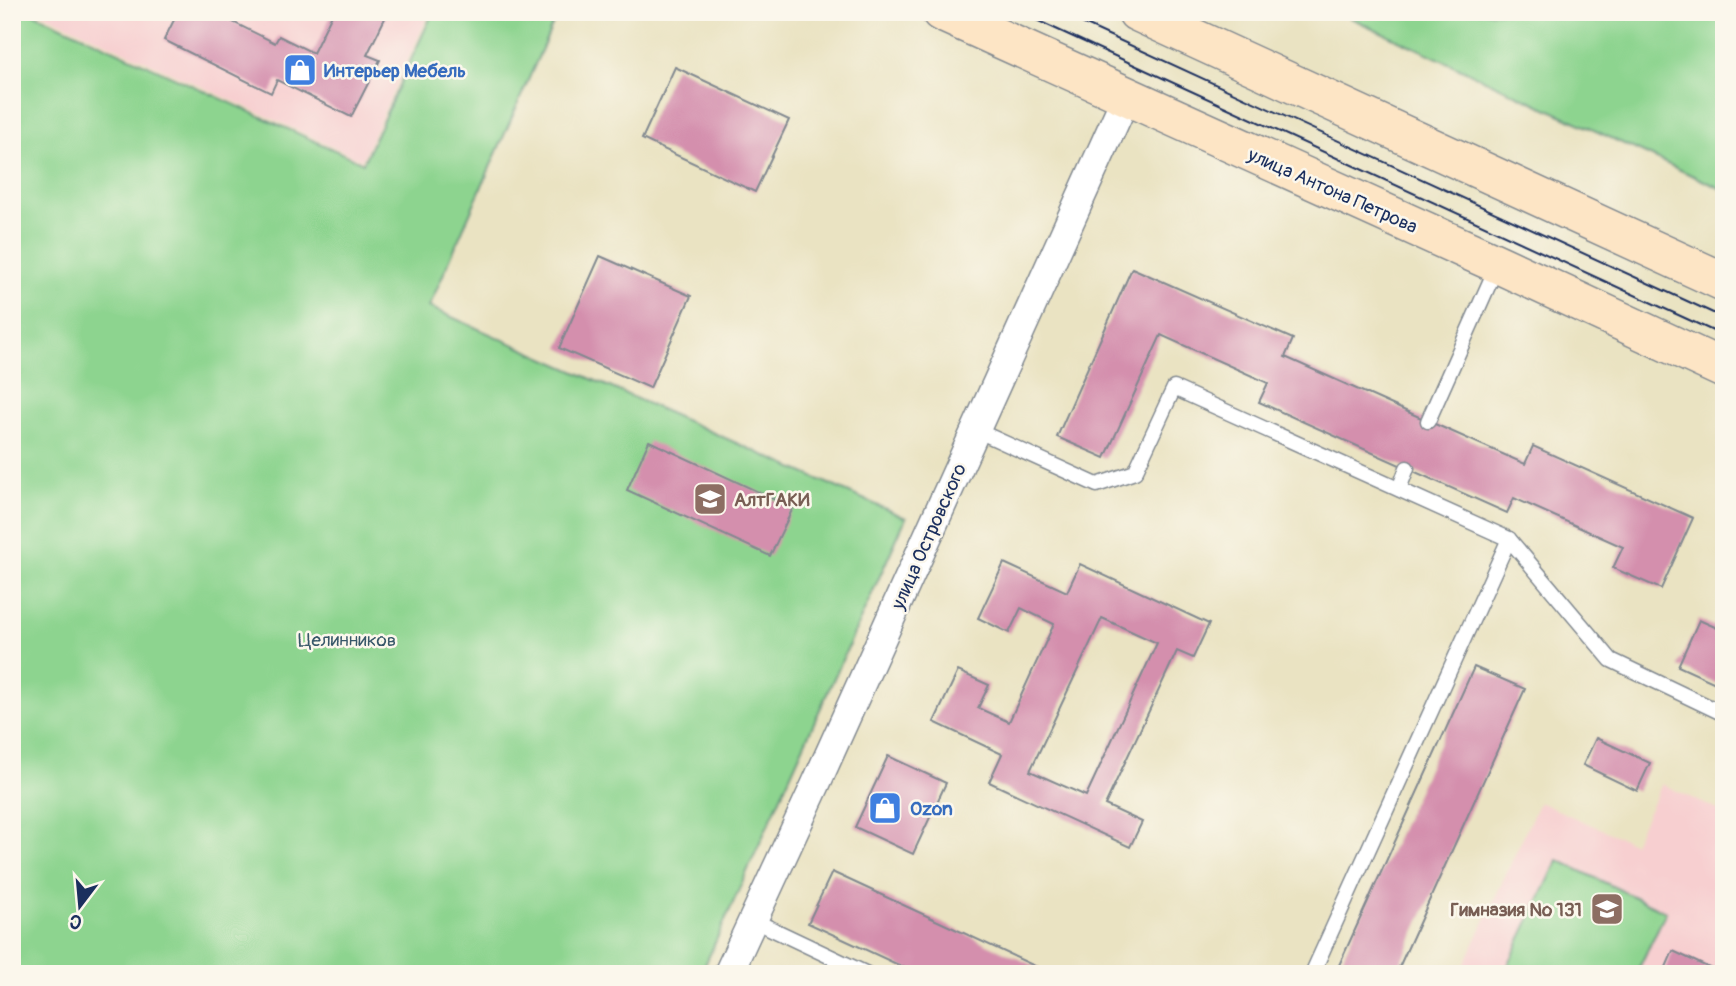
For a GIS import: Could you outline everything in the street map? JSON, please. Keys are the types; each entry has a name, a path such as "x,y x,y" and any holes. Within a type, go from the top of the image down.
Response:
{"main road":[{"name":"улица Антона Петрова","path":"941,12 1724,369"},
{"path":"1137,12 1724,282"}],"street":[{"name":"улица Островского","path":"728,974 1126,97"}],"lane":[{"path":"1428,421 1498,264"},
{"path":"976,430 1097,485 1135,472 1174,388 1510,539 1611,660 1724,714"},
{"path":"1399,489 1407,468"},
{"path":"1312,974 1510,539"},
{"path":"753,920 867,974"}],"shaded area":[{"path":"39,12 430,12 362,160"},
{"name":"Гимназия № 131","path":"1662,784 1724,813 1724,974 1460,974 1539,802 1633,843"}],"green space":[{"name":"Целинников","path":"12,12 31,12 363,163 433,12 558,12 429,307 906,518 701,974 12,974"},
{"path":"1338,12 1724,12 1724,190 1689,174"},
{"path":"1558,860 1666,912 1636,974 1504,974"}],"building":[{"name":"Интерьер Мебель","path":"178,12 213,12 275,43 279,36 313,53 333,12 388,12 367,55 380,60 351,117 277,80 271,93 164,40"},
{"path":"675,67 789,120 755,192 642,139"},
{"path":"600,256 691,296 650,388 559,348"},
{"path":"1132,268 1293,339 1285,357 1428,421 1525,464 1533,446 1693,518 1661,589 1613,568 1623,547 1514,498 1507,513 1259,402 1268,383 1161,335 1105,458 1057,437"},
{"name":"АлтГАКИ","path":"649,441 793,508 770,556 627,490"},
{"path":"1004,563 1067,592 1080,564 1209,624 1193,658 1177,651 1105,805 1142,822 1130,847 989,782 1002,754 934,722 958,671 989,685 978,708 1009,722 1054,624 1021,608 1009,633 978,618","holes":["1102,618 1157,643 1086,796 1030,771"]},
{"path":"1699,620 1724,631 1724,687 1678,666"},
{"path":"1474,667 1525,689 1396,974 1335,974"},
{"path":"1596,738 1650,763 1637,791 1583,765"},
{"path":"888,756 946,783 913,854 855,827"},
{"path":"832,872 1052,974 918,974 808,923"},
{"path":"1673,951 1722,974 1663,974"}],"tram line":[{"path":"1019,12 1724,336"},
{"path":"1058,12 1724,318"}],"place":[{"name":"Интерьер Мебель","path":"300,70"},
{"name":"АлтГАКИ","path":"710,499"},
{"name":"Ozon","path":"885,808"},
{"name":"Гимназия № 131","path":"1607,909"}]}
